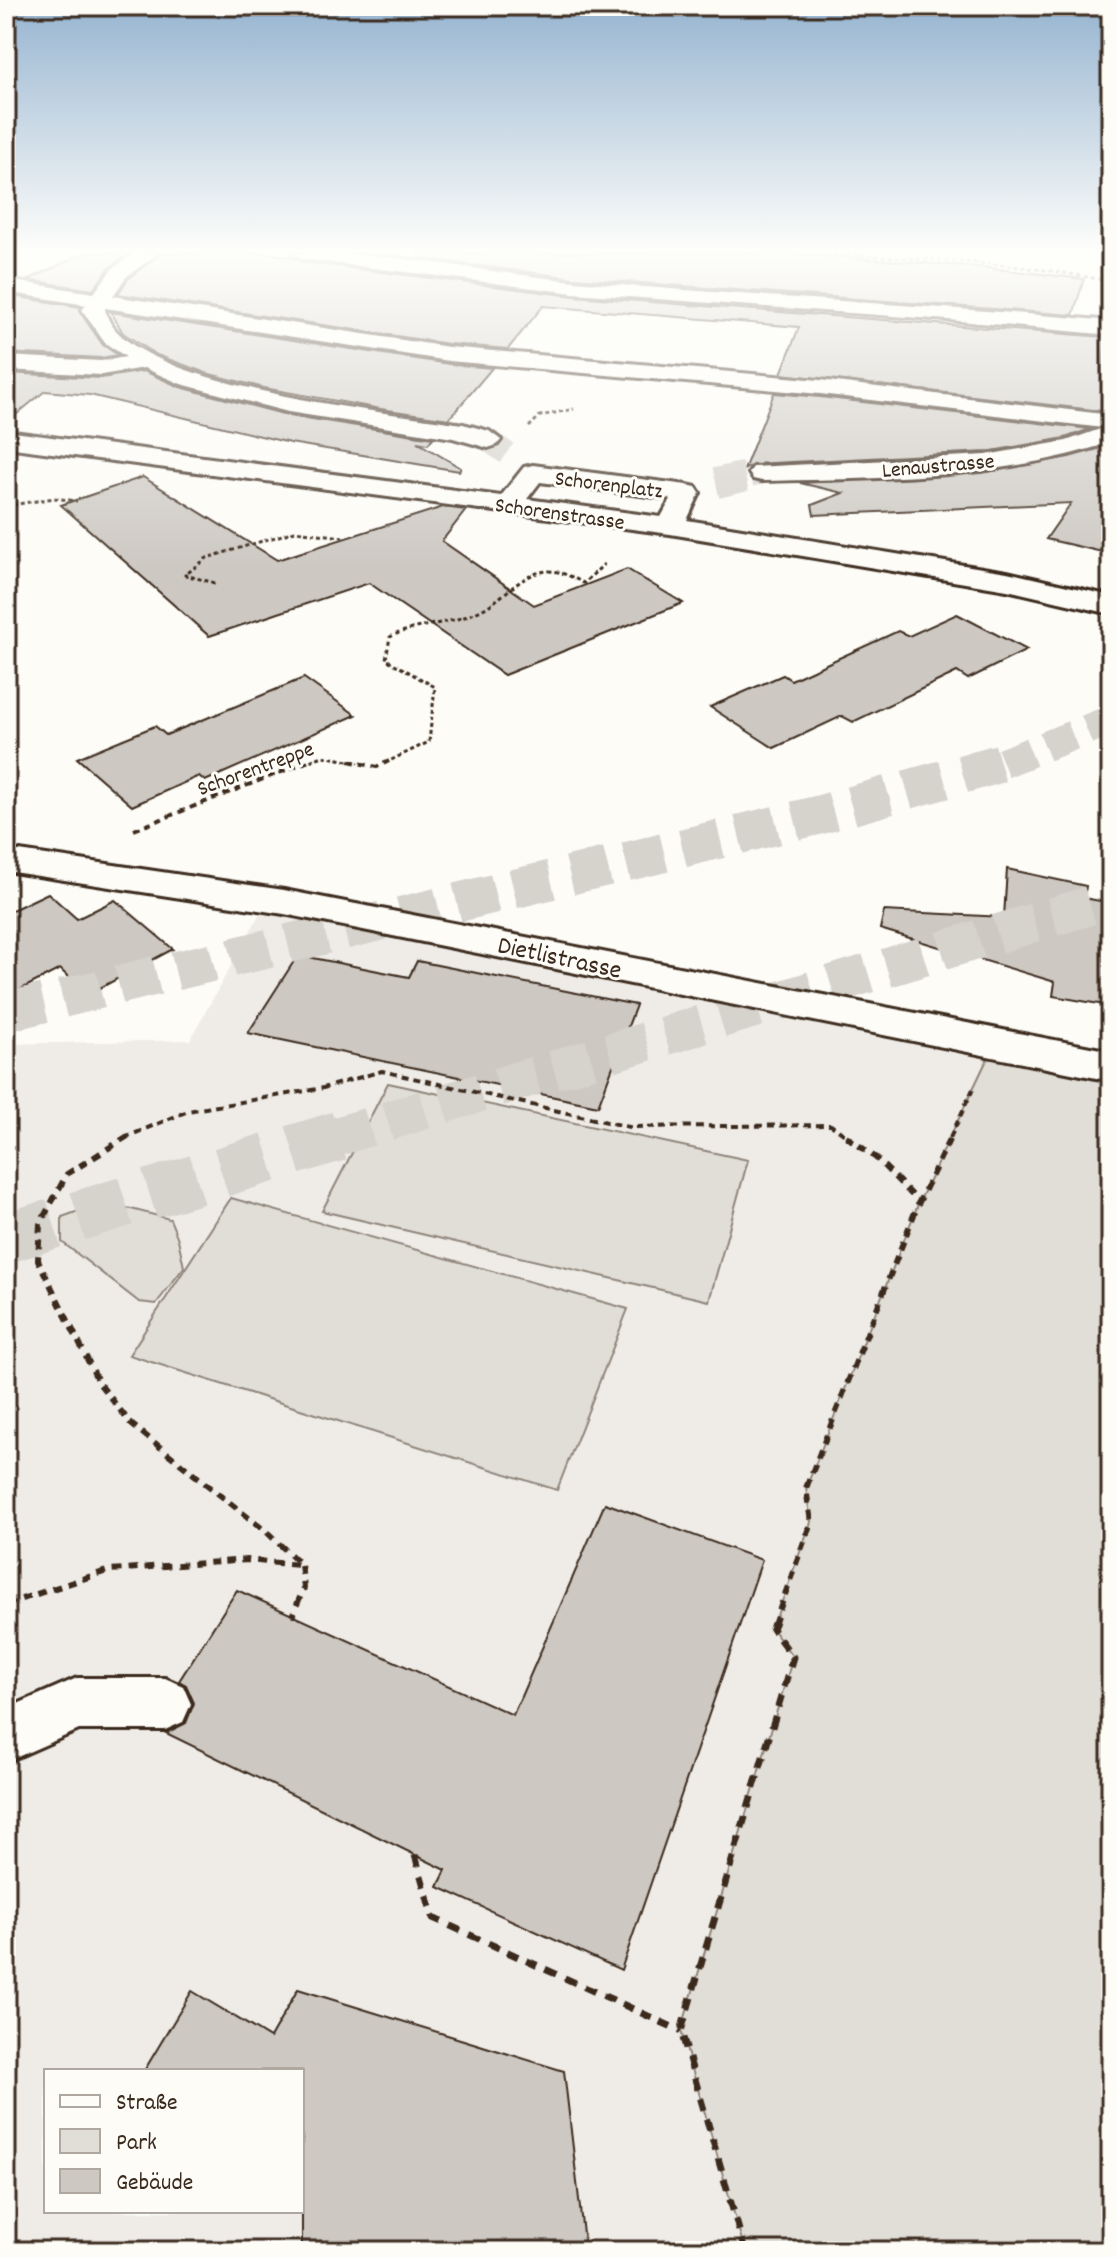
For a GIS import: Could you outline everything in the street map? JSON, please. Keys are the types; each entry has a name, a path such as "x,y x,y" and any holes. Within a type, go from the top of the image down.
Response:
{"street":[{"path":"141,358 170,373 243,395 487,439"},
{"path":"498,358 820,387 1111,422"},
{"path":"6,363 101,368 146,361"},
{"name":"Lenaustrasse","path":"762,473 958,464 1080,446 1111,434"},
{"name":"Schorenstrasse","path":"6,439 670,526 1007,581 1111,605"},
{"name":"Schorenplatz","path":"509,504 524,466 687,493 670,526"},
{"path":"687,493 716,483"},
{"name":"Dietlistrasse","path":"6,860 349,912 994,1045 1111,1066"}],"lane":[{"path":"6,1736 77,1704 165,1704"}],"path":[{"path":"487,439 529,428 540,416 586,407"},
{"path":"6,506 54,498 77,501"},
{"path":"215,583 185,575 207,558 295,531 343,537"},
{"name":"Schorentreppe","path":"131,831 323,756 377,767 429,742 435,687 386,659 390,637 402,630 472,615 523,579 547,571 569,573 584,583 604,564"},
{"path":"745,2251 681,2031 793,1657 772,1629 811,1522 806,1488 919,1202 994,1045"},
{"path":"292,1616 304,1588 301,1565 269,1534 131,1424 99,1383 38,1260 40,1224 67,1174 101,1150 137,1131 188,1111 323,1088 382,1071 629,1127 831,1125 876,1158 919,1202"},
{"path":"6,1604 110,1570 247,1560 301,1565"},
{"path":"415,1855 433,1918 681,2031"}],"shaded area":[{"path":"268,899 994,1045 919,1202 806,1487 811,1522 772,1629 793,1657 681,2031 745,2251 6,2251 6,1044 190,1040"}],"green space":[{"path":"994,1045 1111,1069 1111,2251 745,2251 681,2031 793,1657 772,1629 811,1522 806,1488 919,1202"},
{"path":"388,1083 748,1160 709,1301 322,1211"},
{"path":"231,1198 628,1309 557,1490 129,1355"},
{"path":"104,1202 170,1219 184,1267 156,1304 139,1302 62,1242 62,1217"}],"building":[{"path":"166,358 412,358 492,368 449,419 264,388 206,373"},
{"path":"787,358 1104,358 1103,392 1111,393 1111,412 781,374"},
{"path":"144,371 180,387 287,415 433,438 428,444 417,442 461,468 459,471 290,443 90,395 45,391 6,423 6,373 101,378"},
{"path":"774,393 1090,429 1065,438 986,452 753,464 744,470"},
{"path":"1109,446 1111,554 1046,539 1071,503 814,515 812,505 843,493 800,483 982,473 1069,457"},
{"path":"143,477 277,560 443,507 466,510 442,541 534,605 627,569 683,603 504,675 369,583 209,636 61,505"},
{"path":"957,614 1027,650 968,679 957,672 853,722 842,716 774,748 710,707 783,675 791,680 898,631 909,636"},
{"path":"304,678 356,715 205,781 199,776 132,806 77,758 155,726 166,735"},
{"path":"1007,869 1086,886 1084,898 1111,903 1111,1006 1053,996 1055,982 880,929 884,911 1004,917"},
{"path":"48,893 77,919 115,900 173,949 87,995 60,969 6,997 6,913"},
{"path":"298,955 409,977 417,961 636,1005 598,1106 248,1033"},
{"path":"605,1503 762,1560 621,1970 438,1887 446,1870 166,1733 186,1723 194,1703 186,1685 179,1681 237,1590 513,1715"},
{"path":"298,1989 564,2071 585,2251 302,2251 304,2069 145,2069 192,1991 270,2038"}],"tunnel":[{"path":"488,440 515,459"},
{"path":"752,475 760,473"},
{"path":"752,475 762,473"},
{"path":"716,483 752,475"},
{"path":"1003,763 1111,720"},
{"path":"6,1012 819,815 1008,761"},
{"path":"332,1138 1111,899"},
{"path":"6,1238 339,1136"}]}
